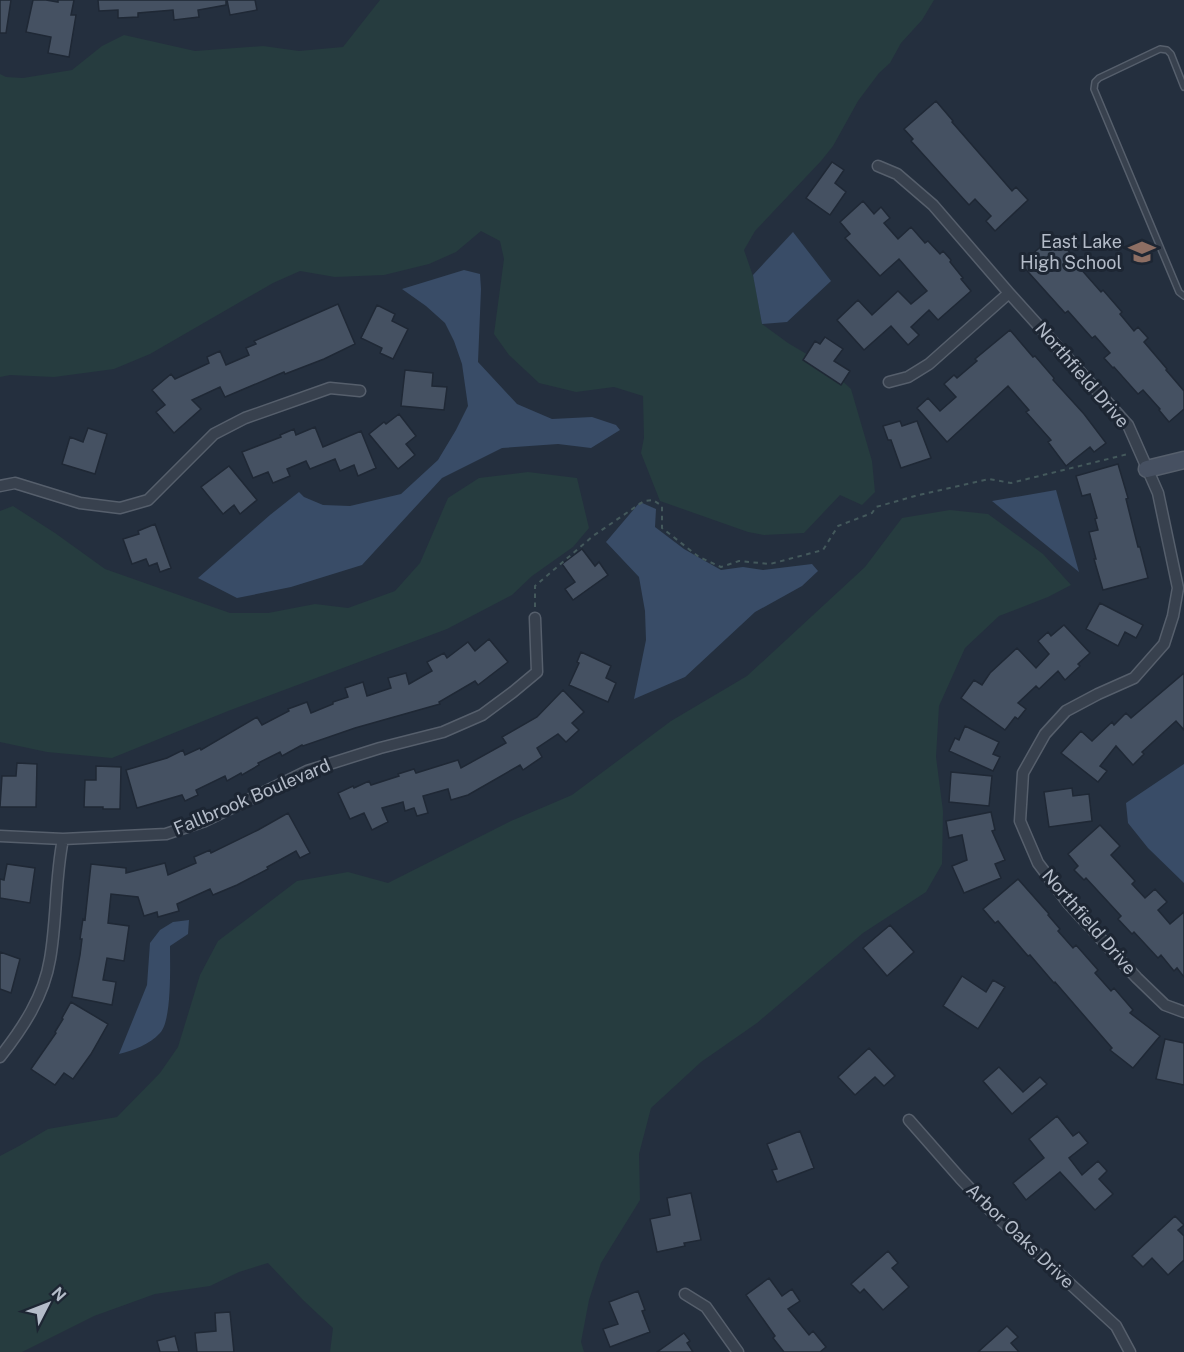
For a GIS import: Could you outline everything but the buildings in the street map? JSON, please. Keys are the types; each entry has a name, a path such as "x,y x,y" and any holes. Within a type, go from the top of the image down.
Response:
{"street":[{"name":"Northfield Drive","path":"878,166 897,174 933,205 1128,425 1158,493 1180,595 1164,644 1134,678 1066,711 1045,734 1023,773 1020,821 1038,863 1068,903 1158,998 1166,1005 1184,1012"},
{"path":"889,382 908,377 929,364 1009,293"},
{"path":"0,486 15,483 80,503 120,508 148,500 214,434 245,418 330,388 360,391"},
{"path":"1147,469 1184,460"},
{"name":"Fallbrook Boulevard","path":"0,836 63,839 166,834 206,821 307,771 380,748 443,732 482,715 537,672 535,618"},
{"path":"0,1057 18,1034 34,1007 50,960 63,839"},
{"name":"Arbor Oaks Drive","path":"909,1120 992,1212 1116,1326 1130,1352"},
{"path":"685,1294 706,1307 738,1352"}],"lane":[{"path":"1184,87 1171,54 1167,50 1160,49 1099,78 1095,82 1094,89 1179,292 1184,296"}],"path":[{"path":"535,618 536,586 593,536 644,501 653,500 662,506 662,528 699,557 721,567 739,561 770,564 823,550 838,526 872,513 876,507 989,479 1011,483 1139,451"}],"green space":[{"path":"380,0 934,0 922,20 901,43 890,63 879,73 858,101 833,146 755,231 744,250 754,279 762,324 825,365 851,389 872,461 875,492 862,505 840,495 804,533 764,535 748,532 660,501 641,453 644,438 643,396 614,387 576,392 539,383 509,355 494,334 504,259 500,241 481,231 456,252 429,264 384,275 335,277 300,271 273,283 150,354 114,369 54,377 10,375 0,377 0,74 6,77 23,78 72,70 102,46 124,35 195,51 263,46 299,51 343,47"},
{"path":"528,472 577,478 589,528 573,547 532,576 512,595 447,629 228,711 112,758 47,752 0,742 0,511 13,506 105,569 230,613 268,613 315,604 348,608 395,591 420,563 448,498 479,478"},
{"path":"950,510 988,514 1043,554 1071,585 1048,597 999,616 965,648 939,706 936,757 943,811 942,864 926,892 863,933 757,1023 701,1062 651,1108 639,1154 640,1200 601,1263 589,1300 581,1342 584,1352 330,1352 333,1328 268,1263 239,1272 210,1286 155,1294 94,1316 22,1352 0,1352 0,1156 48,1129 117,1117 160,1073 178,1047 200,975 218,941 297,881 348,872 388,883 511,821 572,795 671,721 747,676 865,567 902,518"}],"water":[{"path":"793,232 831,281 787,322 762,324 753,275"},
{"path":"464,270 480,274 478,362 517,404 552,419 592,417 616,425 620,430 591,448 558,444 502,448 442,478 362,565 291,587 237,598 198,578 299,492 304,497 323,505 350,506 401,494 438,460 468,406 462,364 445,323 402,289"},
{"path":"1056,490 1079,572 992,501"},
{"path":"640,502 656,509 655,527 684,549 721,570 743,567 763,570 812,564 818,571 802,586 755,612 685,677 634,699 646,640 645,611 639,577 606,542"},
{"path":"1184,764 1184,883 1148,848 1128,823 1126,803"},
{"path":"189,920 188,934 170,946 169,992 164,1027 146,1044 119,1054 147,985 150,943 160,930 173,922"}],"place":[{"name":"East Lake High School","path":"1142,252"}]}
